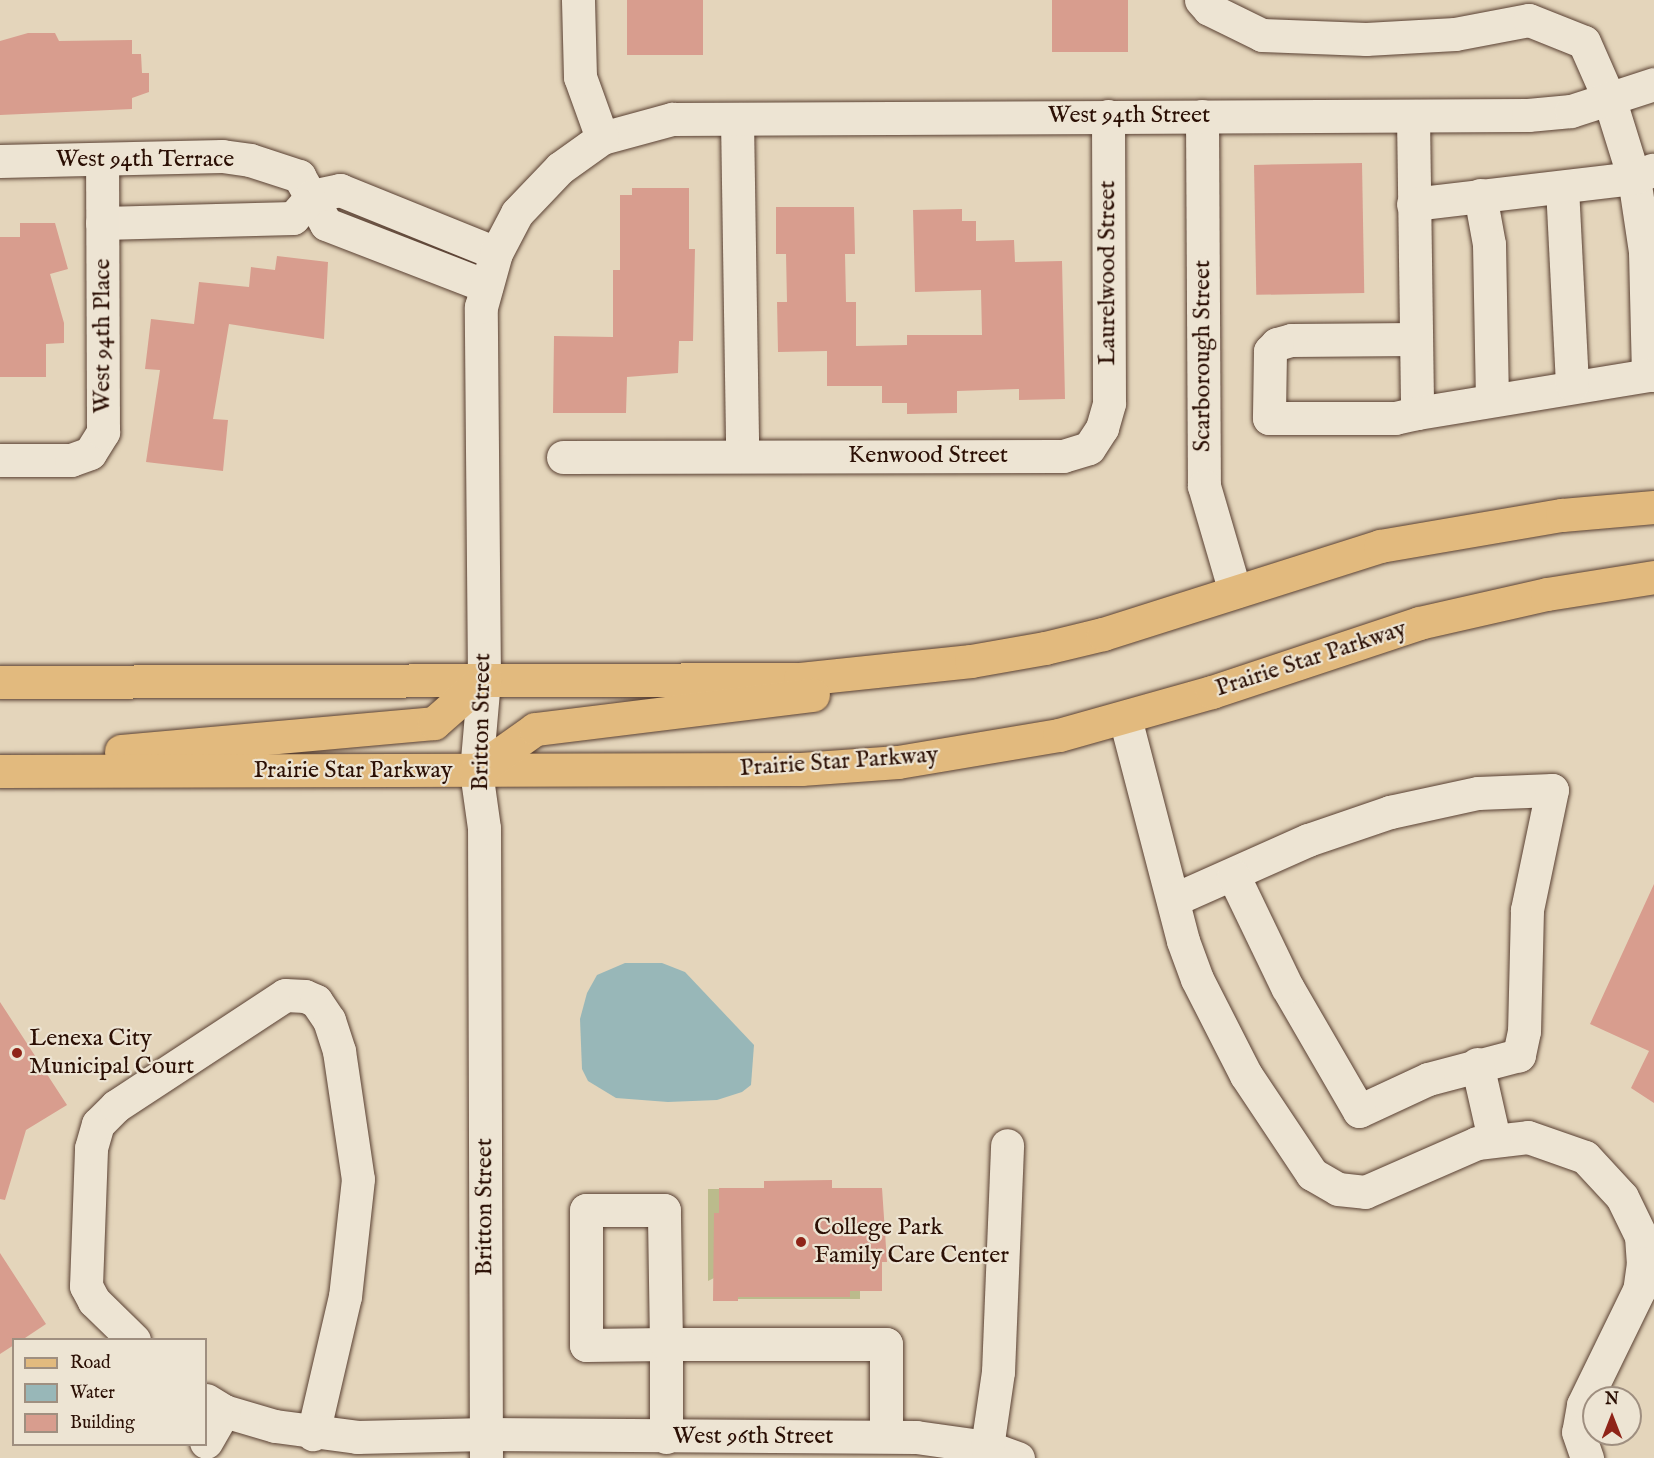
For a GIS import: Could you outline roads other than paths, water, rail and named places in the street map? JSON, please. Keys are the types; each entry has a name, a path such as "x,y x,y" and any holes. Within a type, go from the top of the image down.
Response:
{"main road":[{"path":"476,771 535,729 792,700 949,663 1074,641 1380,546 1562,515 1654,507"},
{"name":"Prairie Star Parkway","path":"0,771 801,769 898,762 996,747 1125,718 1419,622 1547,594 1654,577"},
{"path":"0,682 800,679 949,663"},
{"path":"0,762 434,723 484,679"}],"street":[{"path":"578,0 580,77 602,138"},
{"path":"1201,0 1209,9 1262,35 1366,39 1455,34 1530,20 1584,42 1644,173 1650,250 1651,375 1492,398 1395,418 1269,418 1270,351 1278,344 1291,340 1416,339"},
{"name":"West 94th Street","path":"602,138 672,119 1528,115 1571,111 1610,101 1654,84"},
{"name":"Laurelwood Street","path":"1102,428 1109,403 1108,116"},
{"name":"Scarborough Street","path":"1202,116 1204,486 1235,592"},
{"path":"1413,116 1417,412"},
{"path":"737,119 742,456"},
{"name":"Britton Street","path":"486,1446 484,828 476,771 484,679 481,307 496,253 517,213 540,188 602,138"},
{"name":"West 94th Terrace","path":"0,161 222,156 250,160 299,176 326,224 486,286"},
{"name":"West 94th Place","path":"0,460 71,460 90,453 104,432 102,160"},
{"path":"1413,204 1562,187 1644,173"},
{"path":"1562,187 1572,385"},
{"path":"102,223 293,218 312,196 340,190 496,253"},
{"path":"1480,195 1488,244 1492,398"},
{"name":"Kenwood Street","path":"563,457 1063,456 1089,448 1102,428"},
{"path":"1125,718 1183,941 1216,1022 1293,1149 1320,1181 1348,1192 1375,1190 1460,1150 1494,1139 1540,1139 1572,1150 1602,1171 1622,1197 1641,1236 1647,1291 1583,1405 1578,1432 1587,1458"},
{"path":"1173,900 1308,840 1390,812 1478,793 1552,790 1527,910 1523,1044 1519,1055 1477,1064 1428,1079 1359,1111 1287,987 1233,875"},
{"path":"132,1338 94,1301 86,1286 91,1148 98,1124 116,1106 285,995 305,996 316,1001 328,1020 339,1051 358,1179 345,1296 313,1434"},
{"path":"1477,1064 1494,1139"},
{"path":"987,1447 998,1372 1007,1145"},
{"path":"666,1437 666,1344 664,1210 586,1210 586,1345 666,1344 886,1344 886,1436"},
{"path":"207,1435 215,1405"},
{"name":"West 96th Street","path":"215,1405 313,1434 486,1446 666,1437 886,1436 987,1447 1018,1458"}],"water":[{"path":"625,963 662,963 685,972 754,1045 751,1085 742,1092 717,1100 668,1102 616,1098 588,1081 582,1069 580,1019 587,993 597,975"}],"place":[{"name":"Lenexa City Municipal Court","path":"17,1053"},
{"name":"College Park Family Care Center","path":"801,1242"}]}
